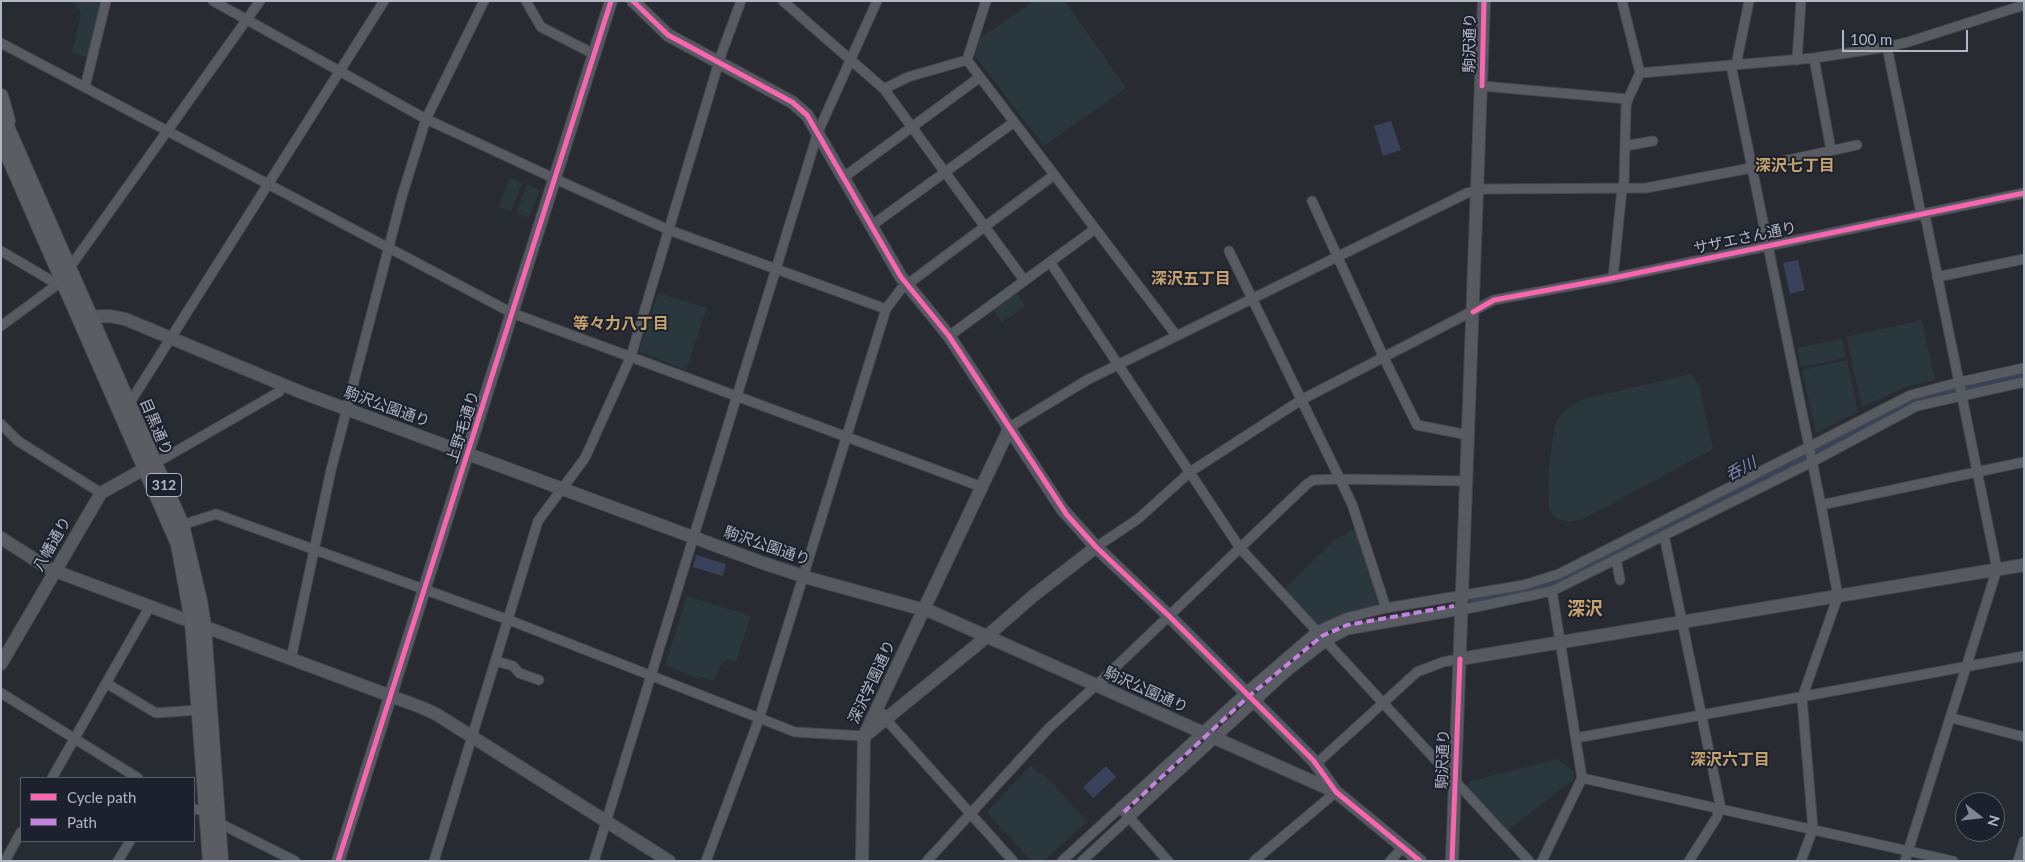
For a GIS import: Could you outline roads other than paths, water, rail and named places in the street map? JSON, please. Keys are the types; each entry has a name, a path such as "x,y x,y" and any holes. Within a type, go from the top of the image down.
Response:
{"main road":[{"path":"1,96 6,137"},
{"name":"目黒通り","path":"1,113 6,137 63,279 129,404 149,466 178,544 198,624 222,861"},
{"name":"目黒通り","path":"63,279 82,298 84,317 149,466 182,525 200,601 198,624 200,810 210,861"}],"street":[{"path":"84,88 106,1"},
{"path":"213,1 426,119 669,230 886,309"},
{"path":"1,326 63,279 260,1"},
{"path":"129,404 384,1"},
{"path":"291,659 331,470 402,196 426,119 484,1"},
{"path":"526,1 541,27 594,54"},
{"name":"上野毛通り","path":"338,861 392,696 611,1"},
{"path":"633,1 668,35 796,105 807,115 906,285 949,336 1062,509 1096,547 1169,616 1316,764 1336,792 1254,861"},
{"path":"435,861 538,521 585,458 631,356 719,62 741,1"},
{"path":"783,1 884,89 1024,280"},
{"path":"594,861 818,132 877,1"},
{"path":"967,60 986,1"},
{"name":"駒沢通り","path":"1452,861 1474,312 1476,190 1482,86 1484,1"},
{"path":"1612,278 1624,182 1626,106 1640,72 1622,1"},
{"path":"1749,1 1733,65 1751,168 1838,596 1802,698 1813,829 1800,861"},
{"path":"1797,60 1801,1"},
{"path":"1640,72 1797,60 1887,47 2024,5"},
{"path":"1,43 512,313 982,487"},
{"path":"1887,47 1920,209 1926,220 1997,569 1906,861"},
{"path":"1814,58 1831,150"},
{"path":"884,89 908,76 967,60"},
{"path":"967,60 1176,335"},
{"path":"844,177 980,77"},
{"path":"1482,86 1628,99"},
{"path":"871,226 1014,122"},
{"path":"1625,146 1653,141"},
{"path":"1010,427 1087,380 1118,364 1467,193 1476,190 1646,188 1751,168 1857,144"},
{"path":"706,861 759,719 886,309 900,289 1054,175"},
{"name":"サザエさん通り","path":"1096,547 1138,519 1190,472 1301,400 1494,300 1612,278 2024,193"},
{"path":"1312,201 1417,425 1468,435"},
{"path":"949,336 1095,229"},
{"path":"1,251 63,279 82,298"},
{"path":"1230,251 1352,504 1386,608"},
{"path":"1937,277 2024,259"},
{"path":"1050,262 1240,548 1529,861"},
{"name":"駒沢公園通り","path":"84,317 120,318 283,385 693,538 804,576 924,610 1336,792 1420,861"},
{"path":"1082,861 1288,671 1327,641 1347,630 1461,610 1552,591 1917,406 2024,368"},
{"path":"1062,861 1245,693 1317,631 1346,618 1386,608 1524,585 1559,574 1910,395 2024,382"},
{"path":"1,424 18,441 101,493 279,392 283,385"},
{"name":"深沢学園通り","path":"862,861 864,736 1010,427"},
{"path":"1821,505 2024,462"},
{"path":"928,861 1049,728 1307,484 1313,480 1339,479 1466,481"},
{"name":"八幡通り","path":"1,664 101,493"},
{"path":"182,525 216,514 509,620 796,732 864,736 986,637 1033,596 1096,547"},
{"path":"1664,535 1720,804 1717,817 1689,861"},
{"path":"1,538 56,571 436,714 669,861"},
{"path":"1616,559 1620,580"},
{"path":"1316,764 1417,672 1442,662 2024,565"},
{"path":"1542,861 1582,778 1552,591"},
{"path":"53,777 150,606"},
{"path":"1576,738 2024,656"},
{"path":"496,661 513,666 519,673 539,680"},
{"path":"106,683 156,713 198,710"},
{"path":"1,693 136,777"},
{"path":"879,705 887,719 1012,861"},
{"path":"1952,718 2024,737"},
{"path":"1582,778 1953,861"},
{"path":"1120,807 1168,861"},
{"path":"219,823 295,861"},
{"path":"2,861 20,834"},
{"path":"2018,861 2024,841"},
{"path":"118,861 129,842"},
{"path":"1390,861 1403,847"}],"water":[{"path":"1391,121 1401,150 1383,156 1374,126"},
{"path":"1798,260 1805,290 1790,294 1783,263"},
{"path":"696,555 726,564 723,576 693,567"},
{"path":"1106,766 1116,777 1093,798 1083,787"}],"waterway":[{"name":"呑川","path":"1477,601 1521,593 1558,580 1605,559 1912,402 2024,377"}],"district":[{"name":"深沢七丁目","path":"1795,166"},
{"name":"深沢五丁目","path":"1191,279"},
{"name":"等々力八丁目","path":"621,324"},
{"name":"深沢","path":"1585,609"},
{"name":"深沢六丁目","path":"1730,760"}]}
